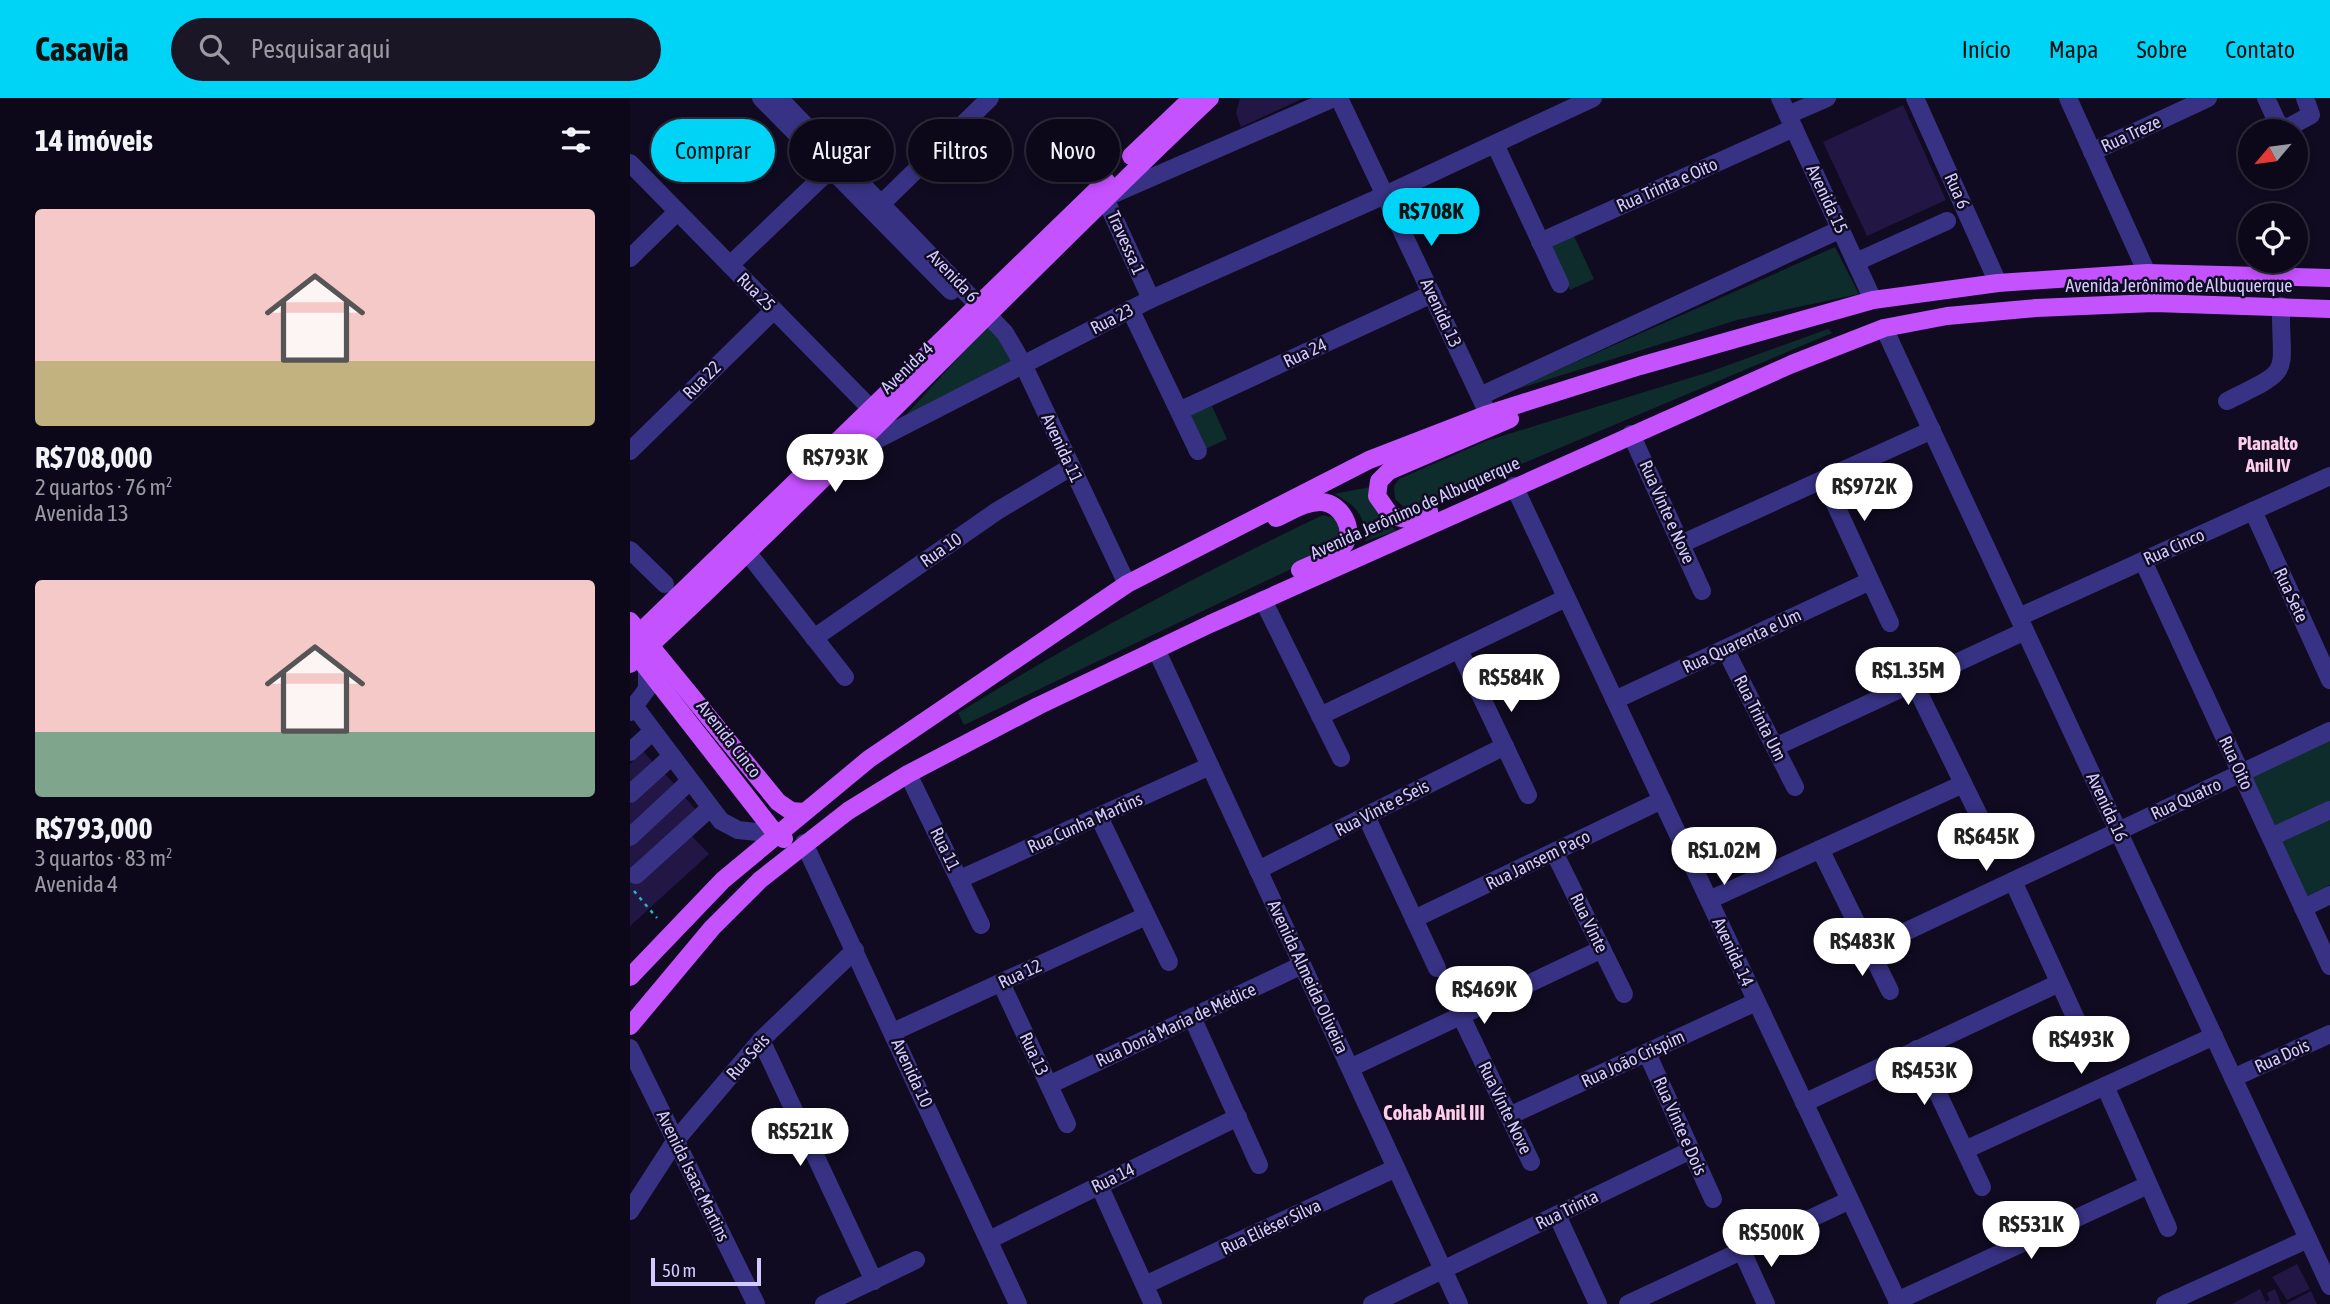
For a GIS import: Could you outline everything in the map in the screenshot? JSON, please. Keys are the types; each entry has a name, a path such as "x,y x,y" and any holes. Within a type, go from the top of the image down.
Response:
{"main road":[{"name":"Avenida 4","path":"637,647 1101,193 1192,98"},
{"name":"Avenida 4","path":"1101,193 1210,98"},
{"name":"Avenida Jerônimo de Albuquerque","path":"630,977 723,880 776,834 897,741 1127,584 1347,470 1488,414 1714,342 1873,300 1998,284 2147,273 2330,278"},
{"name":"Avenida Jerônimo de Albuquerque","path":"630,1026 712,928 760,880 848,811 908,774 1038,706 1156,649 1631,433 1793,364 1884,328 1947,316 2036,308 2154,303 2330,309"},
{"path":"1631,433 1502,478 1411,520 1391,516 1377,496 1379,481 1389,471 1640,366"},
{"name":"Avenida 4","path":"637,647 747,552 845,457 876,414"},
{"path":"1127,584 1309,504 1332,505 1346,520 1348,538 1340,549 1234,602 1156,649"},
{"name":"Avenida Cinco","path":"637,647 778,802 791,811 804,812"},
{"name":"Avenida Cinco","path":"637,647 776,834"},
{"path":"776,834 789,841 804,843"}],"street":[{"name":"Avenida 6","path":"761,98 790,119"},
{"name":"Avenida 6","path":"779,98 787,116"},
{"path":"787,116 805,98"},
{"path":"877,208 990,98"},
{"path":"1101,193 1334,98"},
{"name":"Avenida 13","path":"1339,98 1488,414"},
{"name":"Rua 23","path":"845,457 1130,309 1385,195 1592,98"},
{"name":"Avenida 15","path":"1780,98 1873,300"},
{"name":"Rua Trinta e Oito","path":"1539,242 1791,121 1827,98"},
{"name":"Rua 6","path":"1915,98 1998,284"},
{"path":"2068,98 2147,273"},
{"name":"Rua Treze","path":"2092,152 2208,98"},
{"path":"2266,98 2278,124 2287,128 2311,115 2305,98"},
{"path":"1495,144 1560,284"},
{"name":"Rua 25","path":"630,163 876,414"},
{"path":"730,265 816,182"},
{"name":"Avenida 6","path":"852,182 980,310"},
{"name":"Travessa 1","path":"1101,193 1151,299"},
{"path":"630,258 677,212"},
{"path":"1856,262 1947,221"},
{"path":"1480,396 1841,229"},
{"name":"Rua 24","path":"1179,411 1432,294"},
{"path":"2227,401 2270,380 2281,368 2284,359 2281,306"},
{"path":"1130,309 1198,451"},
{"name":"Rua 22","path":"630,451 774,310"},
{"name":"Avenida 11","path":"980,310 1023,364 1127,584"},
{"name":"Avenida 16","path":"1884,328 2330,1286"},
{"path":"1682,544 1932,430"},
{"name":"Rua Vinte e Nove","path":"1631,433 1702,592"},
{"name":"Rua 10","path":"814,638 997,511 1071,467"},
{"name":"Rua Cinco","path":"1775,747 1914,683 2143,561 2330,476"},
{"path":"1824,480 1890,623"},
{"name":"Avenida 14","path":"1514,486 1898,1303"},
{"name":"Rua Sete","path":"2253,511 2330,680"},
{"path":"630,550 665,584"},
{"path":"747,552 845,677"},
{"name":"Rua Oito","path":"2143,561 2330,966"},
{"name":"Rua Quarenta e Um","path":"1615,700 1870,581"},
{"path":"1321,716 1566,597"},
{"path":"1264,600 1341,758"},
{"path":"637,647 647,689 632,710 653,731 721,821 737,830 776,834"},
{"name":"Avenida Almeida Oliveira","path":"1156,649 1459,1304"},
{"name":"Rua Trinta Um","path":"1725,649 1795,787"},
{"path":"1459,650 1528,795"},
{"path":"1914,683 1983,824"},
{"path":"630,752 653,731"},
{"name":"Rua Quatro","path":"1869,948 2330,731"},
{"name":"Rua Vinte e Seis","path":"1258,870 1505,746"},
{"path":"630,794 672,756"},
{"name":"Rua Cunha Martins","path":"960,880 1210,766"},
{"name":"Rua 11","path":"908,774 981,925"},
{"path":"630,837 690,781"},
{"path":"1709,900 1963,783"},
{"name":"Rua Jansem Paço","path":"1414,919 1662,800"},
{"path":"633,881 710,808"},
{"path":"2271,837 2330,810"},
{"path":"1366,816 1437,968"},
{"path":"1098,817 1169,962"},
{"name":"Avenida 10","path":"804,843 1018,1304"},
{"path":"1820,849 1890,991"},
{"name":"Rua Vinte","path":"1554,852 1624,994"},
{"path":"2013,881 2081,1030"},
{"path":"2304,908 2330,895"},
{"name":"Rua 12","path":"893,1032 1146,916"},
{"path":"1350,1068 1602,949"},
{"name":"Rua Seis","path":"630,1211 676,1140 761,1040 855,950"},
{"name":"Rua Doná Maria de Médice","path":"1049,1085 1302,965"},
{"name":"Rua 13","path":"1001,983 1068,1124"},
{"path":"1804,1103 2059,984"},
{"name":"Rua João Crispim","path":"1509,1116 1756,1002"},
{"name":"Rua Vinte Nove","path":"1461,1016 1531,1162"},
{"path":"1192,1017 1259,1165"},
{"name":"Rua Dois","path":"2234,1079 2330,1034"},
{"path":"1965,1150 2214,1036"},
{"path":"761,1040 874,1280"},
{"name":"Avenida Isaac Martins","path":"630,1048 755,1304"},
{"path":"1917,1049 1982,1187"},
{"name":"Rua Vinte e Dois","path":"1647,1053 1713,1199"},
{"path":"2105,1086 2168,1228"},
{"name":"Rua 14","path":"989,1240 1238,1117"},
{"name":"Rua Trinta","path":"1372,1304 1691,1150"},
{"name":"Rua Eliéser Silva","path":"1145,1285 1396,1168"},
{"path":"1099,1185 1153,1304"},
{"path":"1898,1303 2148,1185"},
{"path":"1628,1304 1850,1200"},
{"path":"1557,1215 1598,1304"},
{"path":"2165,1304 2308,1239"},
{"path":"1742,1251 1766,1304"},
{"path":"824,1304 916,1260"}],"path":[{"path":"633,881 657,918"}],"green space":[{"path":"1572,232 1594,279 1570,290 1548,244"},
{"path":"1835,247 1859,294 1737,320 1508,392"},
{"path":"989,324 1018,362 884,439"},
{"path":"1828,329 1832,333 1417,508 1405,508 1395,499 1394,486 1399,479 1486,441 1709,372"},
{"path":"1212,406 1227,439 1203,450 1188,416"},
{"path":"1370,487 1376,509 1396,531 1366,541 1364,524 1358,512 1334,494"},
{"path":"1323,515 1335,518 1342,526 1339,546 964,725 958,713 1047,660 1183,585"},
{"path":"2330,739 2330,885 2305,897 2249,777"}],"building":[{"path":"1240,98 1304,98 1241,127 1236,113"},
{"path":"1903,105 1946,200 1867,236 1823,142"},
{"path":"644,752 656,766 630,790 630,764"},
{"path":"664,773 678,788 630,832 630,804"},
{"path":"683,795 697,811 689,833 709,854 630,926 630,843"},
{"path":"2297,1264 2310,1289 2287,1300 2272,1277"},
{"path":"2260,1289 2266,1302 2270,1300 2267,1293 2275,1289 2281,1304 2232,1304"},
{"path":"2311,1291 2317,1304 2286,1304"}],"district":[{"name":"Planalto Anil IV","path":"2268,454"},
{"name":"Cohab Anil III","path":"1434,1113"}]}
